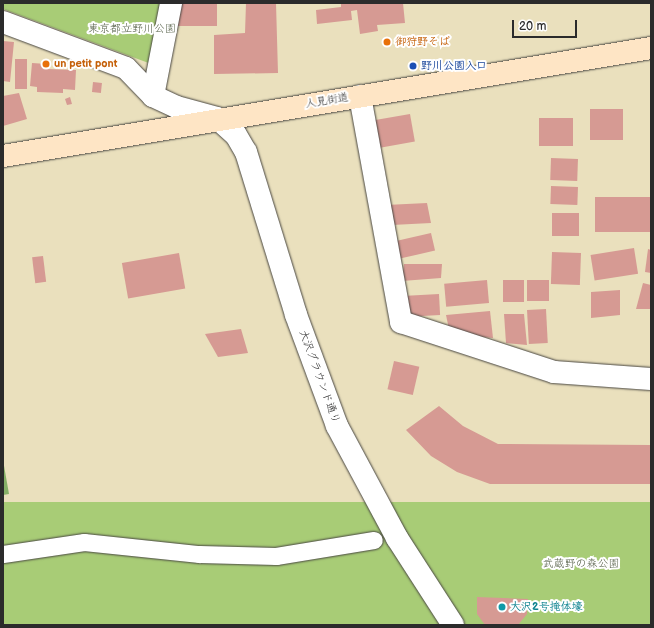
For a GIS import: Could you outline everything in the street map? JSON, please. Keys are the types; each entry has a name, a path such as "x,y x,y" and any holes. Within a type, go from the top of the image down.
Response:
{"main road":[{"name":"人見街道","path":"3,156 217,118 651,48"}],"street":[{"path":"153,96 170,3"},
{"path":"3,22 126,68 153,96 177,107 217,118"},
{"path":"360,96 401,322 554,372 651,379"},
{"name":"大沢グラウンド通り","path":"217,118 236,135 246,152 296,315 337,426 396,538 453,625"},
{"path":"3,554 84,542 214,555 276,556 374,540"}],"green space":[{"name":"東京都立野川公園","path":"3,3 161,3 154,65 3,9"},
{"path":"3,460 9,494 3,495"},
{"name":"武蔵野の森公園","path":"3,502 651,502 651,625 3,625"}],"building":[{"path":"174,3 217,3 217,26 174,26"},
{"path":"246,3 276,3 278,73 214,74 214,35 245,33"},
{"path":"341,3 403,3 405,23 377,25 378,31 360,34 357,10 351,11 352,20 317,24 316,10 341,7"},
{"path":"3,41 14,42 10,82 3,81"},
{"path":"15,59 27,59 27,89 15,89"},
{"path":"32,63 47,64 47,69 76,70 75,90 63,89 63,93 37,92 37,87 30,86"},
{"path":"93,82 102,83 101,93 92,92"},
{"path":"19,93 27,119 3,126 3,96"},
{"path":"70,97 72,104 67,105 65,99"},
{"path":"590,109 623,109 623,140 590,140"},
{"path":"410,114 415,142 374,149 370,121"},
{"path":"539,118 573,118 573,146 539,146"},
{"path":"551,158 578,159 577,181 550,180"},
{"path":"551,186 578,187 577,205 550,204"},
{"path":"595,197 651,197 651,232 595,232"},
{"path":"427,203 431,223 392,225 386,205"},
{"path":"552,213 579,213 579,236 552,236"},
{"path":"431,233 435,251 399,259 395,241"},
{"path":"634,248 638,274 595,281 591,255"},
{"path":"648,249 651,250 651,273 645,272"},
{"path":"552,252 581,253 580,285 551,284"},
{"path":"179,253 185,288 128,299 122,263"},
{"path":"43,256 46,282 35,283 32,257"},
{"path":"404,264 442,264 441,278 402,281"},
{"path":"487,280 489,303 446,307 444,284"},
{"path":"503,280 524,280 524,302 503,302"},
{"path":"527,280 549,280 549,301 527,301"},
{"path":"643,283 651,285 651,309 636,309"},
{"path":"620,290 620,315 591,318 591,292"},
{"path":"439,294 440,315 408,317 407,296"},
{"path":"546,309 548,343 529,344 527,310"},
{"path":"490,311 493,338 450,334 446,315"},
{"path":"504,314 524,314 527,345 506,343"},
{"path":"241,329 248,353 218,357 205,334"},
{"path":"394,361 419,367 413,395 387,389"},
{"path":"439,406 463,426 498,444 651,445 651,484 490,484 457,472 431,456 406,430"},
{"name":"大沢2号掩体壕","path":"477,597 528,599 527,614 518,625 485,625 477,614"}],"place":[{"name":"御狩野そば","path":"387,42"},
{"name":"un petit pont","path":"46,64"},
{"name":"野川公園入口","path":"413,66"},
{"name":"大沢2号掩体壕","path":"502,607"}]}
